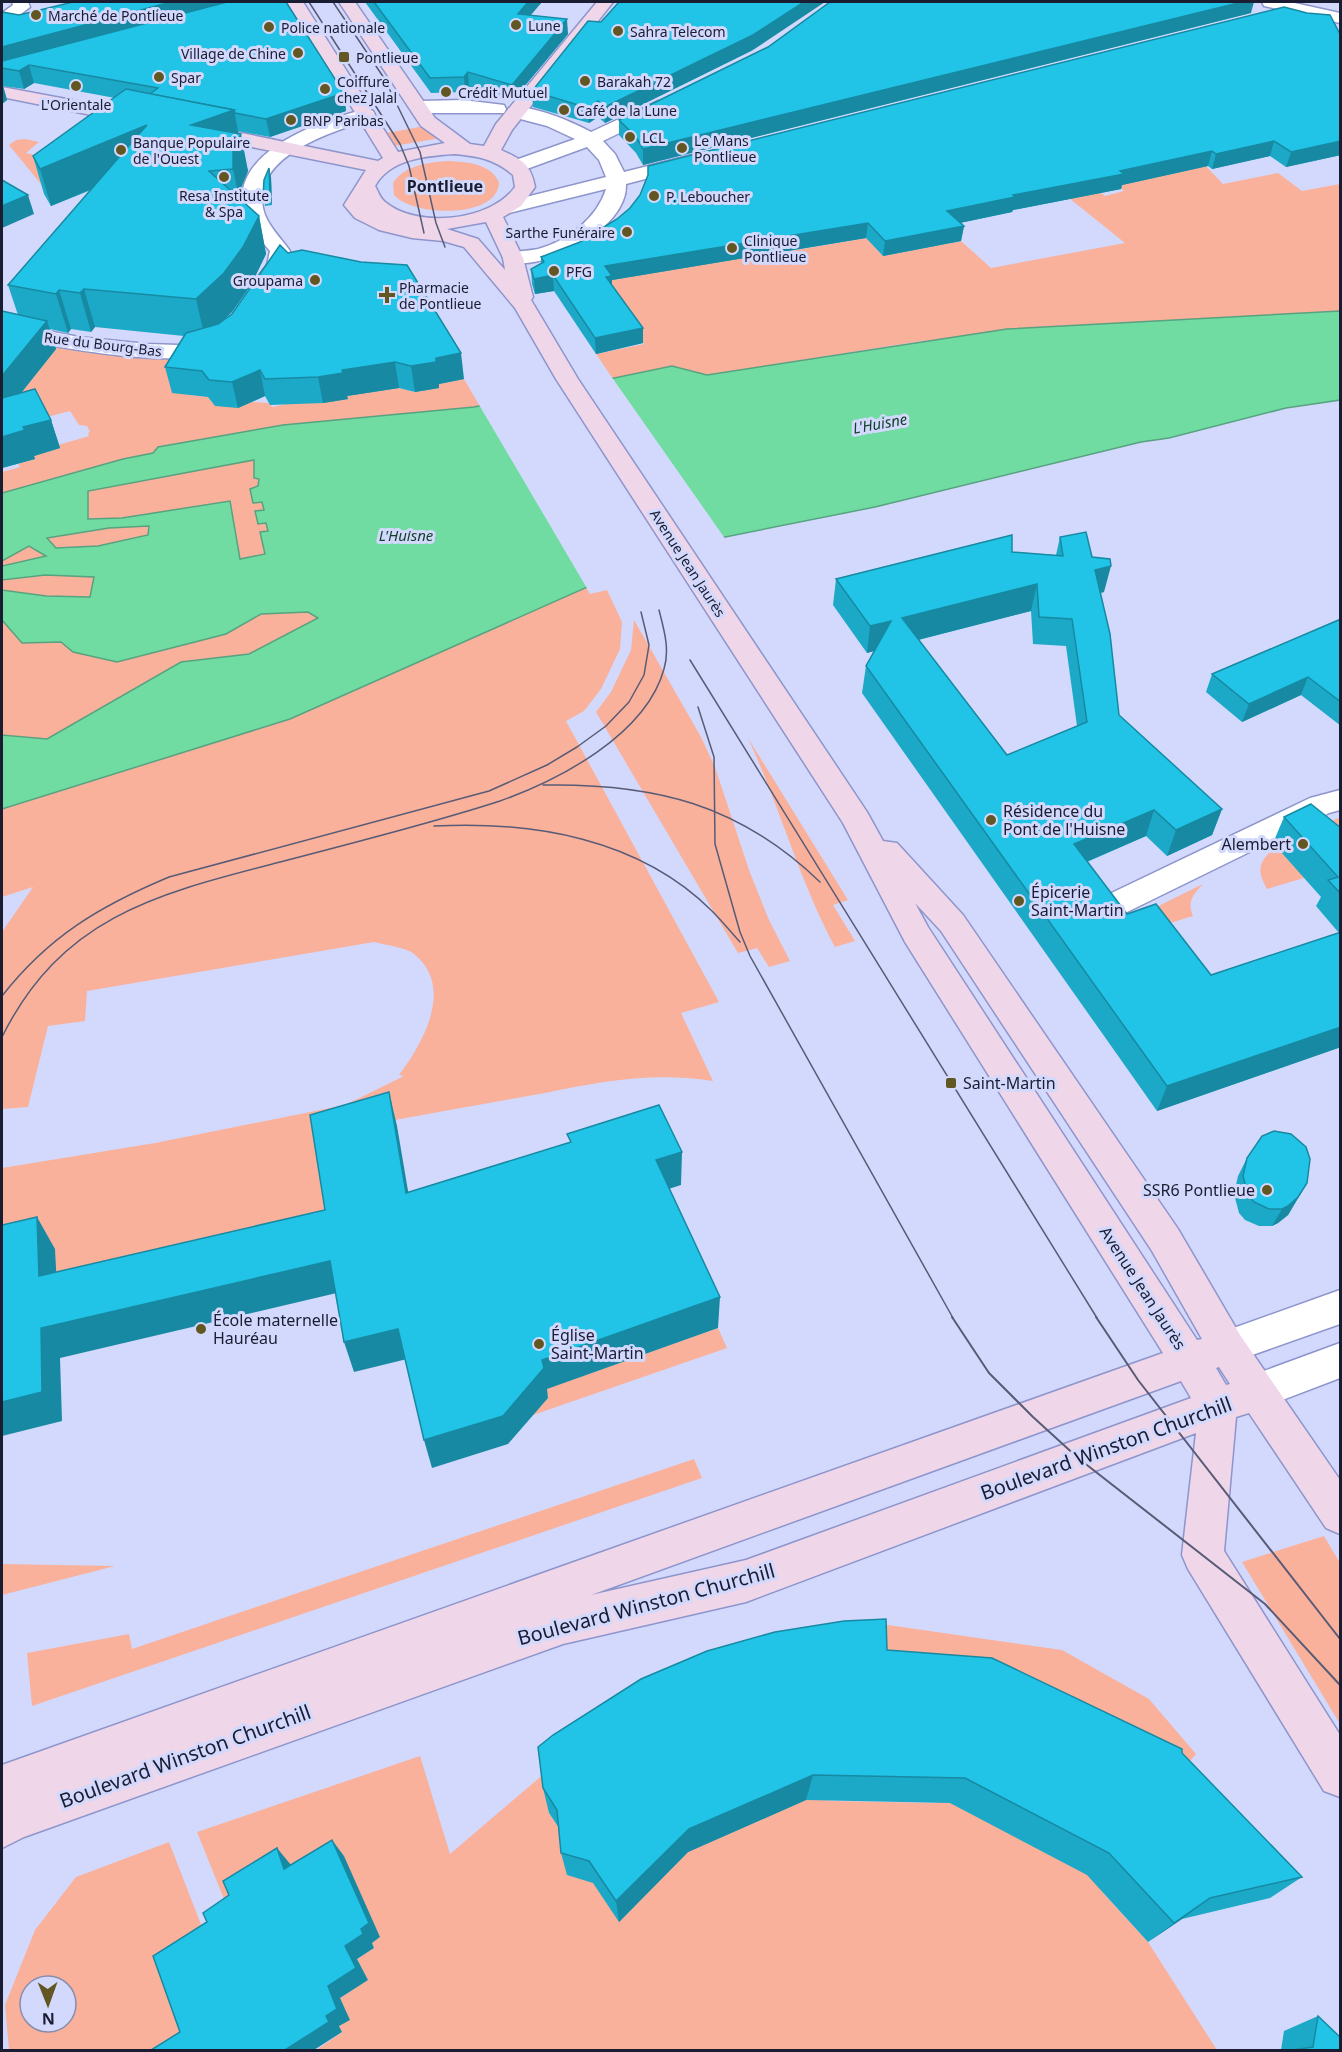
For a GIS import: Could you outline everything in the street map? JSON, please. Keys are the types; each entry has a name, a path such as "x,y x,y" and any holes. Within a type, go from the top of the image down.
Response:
{"main road":[{"path":"183,134 378,173 432,150 465,149 490,153 517,166 525,178 525,187 521,196 501,211 449,223 404,219 376,207 368,197 378,173 366,115 295,2"},
{"path":"347,2 428,122 465,149"},
{"path":"490,153 503,128 507,110 583,2"},
{"path":"465,149 482,127 507,110 605,2"},
{"path":"2,92 154,129 2,105"},
{"name":"Avenue Jean Jaurès","path":"378,173 354,205 362,214 386,226 453,237 471,243 524,305 567,379 856,819 916,934 1218,1406"},
{"name":"Avenue Jean Jaurès","path":"501,211 524,305"},
{"name":"Avenue Jean Jaurès","path":"856,819 952,923 1165,1240 1256,1392 1341,1514"},
{"name":"Boulevard Winston Churchill","path":"2,1787 1227,1347"},
{"name":"Boulevard Winston Churchill","path":"2,1825 11,1818 563,1623 746,1581 1256,1392"},
{"path":"1218,1406 1203,1555 1341,1775"}],"street":[{"path":"2,20 21,4 41,2"},
{"path":"1270,2 1341,18"},
{"path":"1261,18 1299,9"},
{"path":"517,166 590,140 674,99"},
{"path":"420,107 463,106 507,110 563,126 590,140 608,158 616,180 615,196 610,207 596,224 580,237 548,252 513,258"},
{"path":"249,304 277,266 280,251 262,227 253,209 254,186 258,175 279,153 321,129 366,115"},
{"path":"501,211 713,156"},
{"name":"Rue du Bourg-Bas","path":"2,329 64,340 150,351 178,352 215,345 232,328"},
{"path":"1112,906 1320,805 1341,800"},
{"path":"1227,1347 1341,1307"},
{"path":"1256,1392 1341,1361"}],"shaded area":[{"path":"425,126 441,138 394,146 386,133"},
{"path":"16,140 39,142 26,153 44,157 45,189 9,145"},
{"path":"449,161 477,165 490,171 499,182 495,194 485,203 454,211 418,207 394,195 393,183 404,172 426,164"},
{"path":"1204,164 1223,184 1278,173 1302,191 1340,184 1340,311 922,341 707,375 672,366 613,379 596,354 644,344 607,292 604,280 774,247 779,253 866,238 883,256 961,241 991,268 1125,243 1049,182 1078,176 1105,196 1124,191 1106,177"},
{"path":"54,339 178,352 189,395 208,397 215,406 252,402 269,403 272,407 345,392 381,388 385,390 399,388 415,392 438,388 439,384 464,379 590,594 607,590 622,622 620,649 601,689 584,711 566,721 719,1002 681,1013 713,1081 669,1077 628,1079 395,1120 335,1242 58,1307 2,1261 2,1168 155,1143 345,1105 404,1076 399,1075 425,1031 434,998 432,982 426,967 414,954 374,942 87,991 85,1021 48,1026 28,1107 2,1109 2,932 33,887 2,897 2,472 20,467 18,464 34,459 33,456 58,445 89,436 87,426 79,425 70,411 28,422 15,396"},
{"path":"634,620 701,737 715,767 749,870 769,920 790,961 769,967 757,948 738,953 596,712 611,692 631,650"},
{"path":"748,738 848,900 833,905 855,941 835,947 800,870"},
{"path":"1338,818 1340,830 1304,878 1267,889 1260,871 1268,854"},
{"path":"1203,884 1192,899 1193,916 1147,930 1136,917"},
{"path":"718,1328 727,1348 533,1415 530,1403 548,1398 546,1389"},
{"path":"694,1459 702,1478 32,1706 27,1653 129,1634 132,1649"},
{"path":"1324,1536 1340,1563 1340,1724 1242,1562"},
{"path":"2,1564 115,1566 2,1595"},
{"path":"881,1624 1062,1650 1149,1699 1196,1754 1167,1789 876,1651"},
{"path":"420,1756 450,1854 545,1773 549,1813 563,1834 660,1860 790,1792 830,1801 938,1803 938,1790 1079,1861 1104,1894 1148,1942 1217,2050 316,2050 341,2033 340,1998 367,1980 357,1959 374,1948 372,1943 380,1937 232,1919 197,1832"},
{"path":"169,1842 209,1945 202,2050 9,2050 5,2005 35,1930 76,1877"}],"water":[{"name":"L'Huisne","path":"1340,311 1340,400 1286,408 875,507 615,559 601,581 290,719 2,809 2,735 47,739 181,662 249,654 318,618 308,612 261,614 226,634 117,662 73,652 61,642 22,643 2,620 2,590 46,596 90,597 94,577 45,575 2,580 2,566 46,556 29,546 2,561 2,493 123,459 153,453 158,447 283,425 474,407 672,366 707,375 1007,329","holes":["254,460 254,478 259,479 258,486 250,489 253,503 262,502 264,510 255,511 258,524 266,523 268,531 260,532 265,554 240,559 230,501 122,518 88,519 88,491","149,526 148,535 98,546 56,548 47,538 109,528"]}],"pier":[{"path":"611,376 726,540 617,562 604,583 588,590 478,403"}],"building":[{"path":"73,2 171,2 2,47 2,12 19,15"},
{"path":"227,2 286,2 344,93 266,119 235,113 234,110 150,94 158,88 29,65 19,71 2,68 2,61"},
{"path":"374,2 528,2 518,14 567,19 512,85 468,72 464,77 430,78"},
{"path":"619,2 804,2 753,35 605,107 598,101 588,108 532,91 588,21 601,22"},
{"path":"830,2 1242,2 643,149 636,137 619,120 768,47"},
{"path":"1284,7 1307,13 1330,15 1341,36 1341,141 1291,152 1274,141 1216,154 1212,151 1120,171 1124,174 1013,195 1015,197 947,211 964,226 885,241 868,223 605,266 612,276 606,277 643,328 595,338 553,275 534,279 531,269 544,262 541,257 580,242 630,208 640,195 648,175 648,166"},
{"path":"126,89 234,110 191,125 241,134 233,150 233,169 209,171 259,216 243,247 224,273 196,299 84,289 80,293 59,290 56,294 8,285 147,125 40,169 33,156"},
{"path":"269,168 270,196 263,196 264,180"},
{"path":"2,180 28,195 2,206"},
{"path":"280,245 288,253 302,250 361,262 407,265 461,353 436,358 436,362 411,366 395,362 342,370 343,373 318,377 265,379 260,370 232,382 209,380 202,371 165,367 186,333 218,324 232,314"},
{"path":"2,311 47,321 2,376"},
{"path":"35,389 51,420 23,427 25,430 2,437 2,398"},
{"path":"1086,532 1092,557 1110,559 1111,566 1095,570 1110,634 1119,715 1222,809 1176,830 1154,810 1074,844 1127,914 1156,904 1211,975 1341,932 1341,1027 1167,1086 866,666 891,621 870,626 836,579 1012,535 1012,552 1063,556 1060,537","holes":["1037,584 1039,617 1072,619 1087,722 1007,755 902,618"]},
{"path":"1341,619 1341,702 1308,677 1249,704 1212,674"},
{"path":"1311,804 1341,828 1341,894 1328,880 1338,877 1284,817"},
{"path":"389,1092 406,1193 571,1142 567,1134 659,1105 682,1152 656,1160 720,1297 542,1360 544,1368 503,1416 424,1440 398,1329 344,1342 330,1261 41,1328 42,1392 2,1402 2,1225 37,1217 39,1276 325,1210 310,1115"},
{"name":"SSR6 Pontlieue","path":"1274,1131 1291,1134 1306,1147 1310,1159 1307,1183 1298,1197 1282,1209 1269,1209 1254,1202 1248,1195 1243,1176 1247,1158 1262,1136"},
{"path":"886,1619 887,1650 992,1658 1182,1749 1182,1753 1302,1877 1210,1898 1174,1923 1109,1853 965,1778 813,1775 689,1829 616,1901 589,1861 561,1853 557,1810 543,1788 538,1747 553,1735 641,1679 707,1651 775,1632 844,1621"},
{"path":"332,1840 369,1923 361,1929 363,1934 345,1946 356,1968 328,1986 337,2009 326,2016 329,2022 285,2050 151,2050 180,2032 153,1956 207,1922 203,1913 229,1895 223,1881 277,1848 284,1869"},
{"path":"1318,2016 1341,2038 1341,2050 1292,2050 1313,2047"}],"tram line":[{"path":"309,2 400,144 409,166 424,233"},
{"path":"333,2 384,78 420,152 436,223 445,247"},
{"path":"2,1037 27,995 54,962 86,936 120,915 157,898 197,885 500,801 548,781 597,752 639,715 654,693 666,662 666,640 659,610"},
{"path":"2,996 38,956 77,925 120,899 169,877 489,791 547,765 577,747 606,726 629,702 644,675 649,645 641,612"},
{"path":"690,660 1097,1318"},
{"path":"698,707 714,757 715,813"},
{"path":"543,785 622,788 658,794 715,813"},
{"path":"715,813 758,834 789,855 820,882"},
{"path":"715,813 715,844 740,932 750,956 953,1318"},
{"path":"434,826 471,825 546,831 582,839 618,851 652,866 683,886 712,911 740,942"},
{"path":"952,1317 989,1373 1033,1417 1078,1458 1265,1604 1340,1685"},
{"path":"1096,1317 1138,1380 1340,1639"}],"place":[{"name":"Marché de Pontlieue","path":"36,15"},
{"name":"Lune","path":"516,25"},
{"name":"Police nationale","path":"269,27"},
{"name":"Sahra Telecom","path":"618,31"},
{"name":"Village de Chine","path":"298,53"},
{"name":"Pontlieue","path":"344,57"},
{"name":"Spar","path":"159,77"},
{"name":"Barakah 72","path":"585,81"},
{"name":"L'Orientale","path":"76,86"},
{"name":"Coiffure chez Jalal","path":"325,89"},
{"name":"Crédit Mutuel","path":"446,92"},
{"name":"Café de la Lune","path":"564,110"},
{"name":"BNP Paribas","path":"291,120"},
{"name":"LCL","path":"630,137"},
{"name":"Le Mans Pontlieue","path":"682,148"},
{"name":"Banque Populaire de l'Ouest","path":"121,150"},
{"name":"Resa Institute & Spa","path":"224,177"},
{"name":"P. Leboucher","path":"654,196"},
{"name":"Sarthe Funéraire","path":"627,232"},
{"name":"Clinique Pontlieue","path":"732,248"},
{"name":"PFG","path":"554,271"},
{"name":"Groupama","path":"315,280"},
{"name":"Pharmacie de Pontlieue","path":"387,295"},
{"name":"Résidence du Pont de l'Huisne","path":"991,820"},
{"name":"Alembert","path":"1303,844"},
{"name":"Épicerie Saint-Martin","path":"1019,901"},
{"name":"Saint-Martin","path":"951,1083"},
{"name":"SSR6 Pontlieue","path":"1267,1190"},
{"name":"École maternelle Hauréau","path":"201,1329"},
{"name":"Église Saint-Martin","path":"539,1344"}],"district":[{"name":"Pontlieue","path":"445,186"}]}
